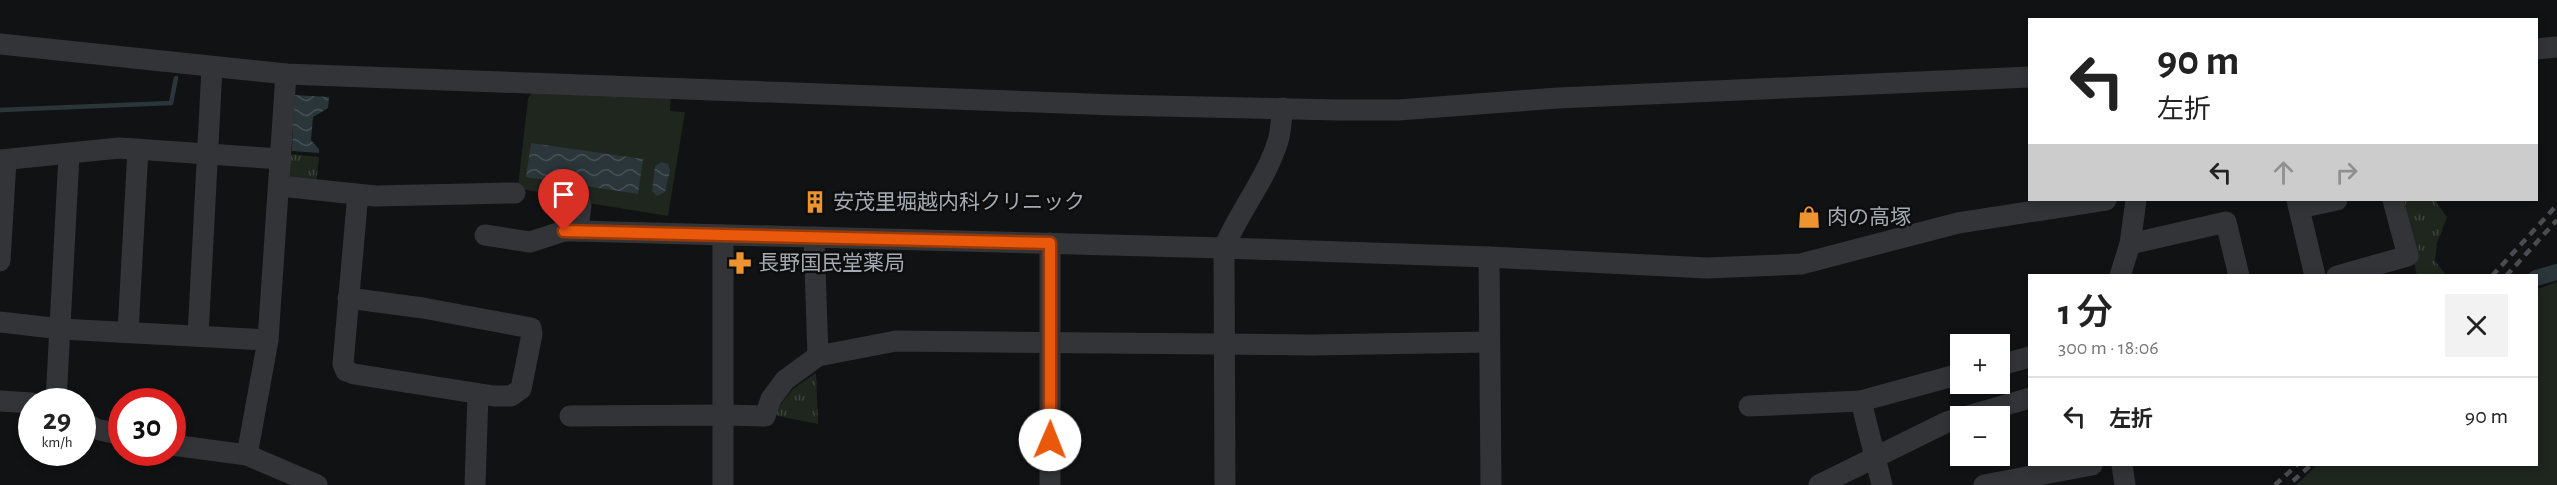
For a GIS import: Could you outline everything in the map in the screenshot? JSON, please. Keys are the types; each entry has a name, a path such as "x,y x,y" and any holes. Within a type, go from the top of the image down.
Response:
{"street":[{"path":"0,44 286,75 1115,105 1398,110 1558,98 2028,77"},
{"path":"2538,49 2557,46"},
{"path":"198,336 212,68"},
{"path":"247,455 268,340 286,75"},
{"path":"1225,485 1224,248 1231,230 1265,172 1278,140 1283,108"},
{"path":"0,261 3,160 69,155 119,148 281,159"},
{"path":"128,332 138,149"},
{"path":"57,388 69,155"},
{"path":"280,186 357,195 514,193"},
{"path":"348,298 423,308 531,328 532,334 521,389 511,396 478,394 346,371 343,364 348,298 357,195"},
{"path":"485,235 531,242 564,231 578,231 1050,243 1489,257 1707,268 1801,264 1958,223 2100,201"},
{"path":"2121,274 2130,244 2136,201"},
{"path":"2315,274 2298,204 2327,201"},
{"path":"2344,274 2408,256 2393,201"},
{"path":"578,231 581,205"},
{"path":"2130,244 2226,222 2239,274"},
{"path":"723,235 723,485"},
{"path":"814,237 818,356"},
{"path":"1050,243 1052,342 1050,485"},
{"path":"1489,257 1491,485"},
{"path":"0,322 61,329 268,340"},
{"path":"570,416 723,414 765,416 771,399 785,380 818,356 896,341 1224,344 1489,342"},
{"path":"2010,362 2028,358"},
{"path":"1749,406 1861,401 1950,377"},
{"path":"475,485 478,394"},
{"path":"2003,406 2028,399"},
{"path":"0,401 18,402"},
{"path":"1861,401 1881,484"},
{"path":"1819,485 1950,421"},
{"path":"186,447 247,455 317,485"},
{"path":"1984,485 2087,466"},
{"path":"2122,466 2125,485"}],"green space":[{"path":"533,90 671,97 670,111 685,112 668,216 521,189 518,186 528,99"},
{"path":"289,154 319,157 316,184 286,177"},
{"path":"2404,201 2438,201 2436,202 2447,217 2437,243 2435,261 2445,274 2417,274 2414,263 2416,250"},
{"path":"2557,282 2557,485 2296,485 2316,466 2538,466 2538,289"},
{"path":"816,373 818,424 778,416 775,412 793,389"}],"water":[{"path":"294,95 329,97 328,108 313,117 311,140 319,149 319,153 292,151"},
{"path":"531,143 643,159 638,194 526,177"},
{"path":"661,162 668,164 670,170 665,192 657,196 652,191 655,166"}],"waterway":[{"path":"0,110 171,103 176,78"},
{"path":"2538,277 2557,272"}],"railway":[{"path":"2494,274 2557,205"},
{"path":"2508,274 2557,220"},
{"path":"2275,485 2296,466"},
{"path":"2293,481 2310,466"}],"place":[{"name":"安茂里堀越内科クリニック","path":"815,202"},
{"name":"肉の高塚","path":"1809,217"},
{"name":"長野国民堂薬局","path":"740,263"}],"route":[{"path":"564,231 1050,243 1052,342 1050,440"}]}
